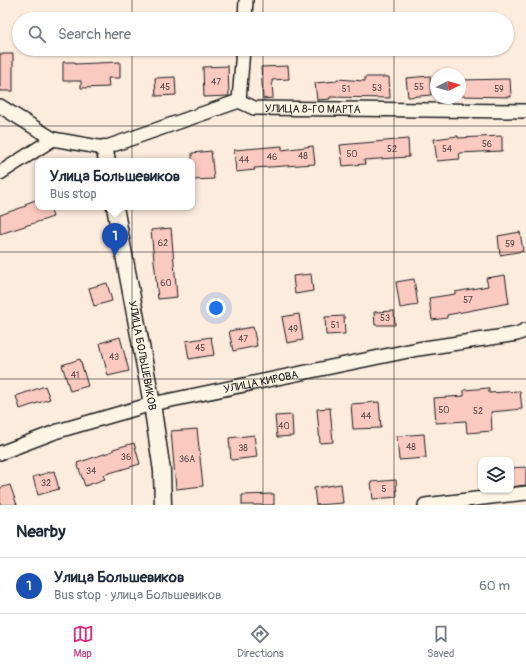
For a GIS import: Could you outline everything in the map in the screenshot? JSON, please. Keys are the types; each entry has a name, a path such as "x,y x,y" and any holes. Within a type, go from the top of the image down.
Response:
{"street":[{"path":"245,12 246,0"},
{"path":"0,106 53,139 105,154 239,101 242,56"},
{"name":"УЛИЦА 8-ГО МАРТА","path":"239,101 254,108 526,111"},
{"path":"0,173 53,139"},
{"name":"УЛИЦА БОЛЬШЕВИКОВ","path":"116,210 152,404 162,471 164,505"},
{"name":"УЛИЦА КИРОВА","path":"0,453 58,431 152,404 418,349 517,334 526,330"},
{"path":"424,505 526,494"}],"building":[{"path":"0,54 12,54 13,91 0,91"},
{"path":"63,62 75,62 75,64 120,62 120,78 108,78 109,87 81,88 81,81 63,81"},
{"path":"228,66 229,96 204,97 203,67"},
{"path":"288,66 289,79 272,80 273,98 263,99 261,67"},
{"path":"430,76 430,95 408,97 406,78"},
{"path":"175,77 176,95 156,96 155,78"},
{"path":"365,77 389,77 390,98 330,97 330,99 317,100 315,83 337,81 337,79 365,81"},
{"path":"510,79 511,97 466,96 466,80"},
{"path":"458,136 458,138 502,136 502,151 459,153 460,159 437,161 434,139"},
{"path":"408,139 409,157 364,160 365,164 343,166 340,145"},
{"path":"282,146 282,150 313,146 315,164 254,168 255,170 236,172 234,150"},
{"path":"211,151 214,179 195,180 195,158 192,158 192,153"},
{"path":"35,200 35,210 51,210 53,217 0,234 0,215 26,206 25,204"},
{"path":"171,228 177,297 158,299 151,230"},
{"path":"520,232 523,251 500,255 498,236"},
{"path":"311,274 313,291 295,294 293,276"},
{"path":"505,275 509,303 447,315 447,318 432,320 429,298 455,294 455,292 488,286 486,278"},
{"path":"414,279 418,305 400,308 396,282"},
{"path":"107,283 112,301 94,306 89,288"},
{"path":"394,311 395,325 375,325 374,312"},
{"path":"299,314 303,340 287,343 282,317"},
{"path":"344,316 345,334 326,335 325,317"},
{"path":"253,327 257,346 233,351 229,331"},
{"path":"120,337 129,371 108,376 100,343"},
{"path":"211,337 214,355 189,359 186,341"},
{"path":"80,359 88,386 70,391 62,365"},
{"path":"45,386 50,399 20,409 16,396"},
{"path":"489,388 489,393 520,391 522,409 491,412 492,431 467,433 466,421 436,423 434,398 464,396 464,390"},
{"path":"379,402 381,428 353,429 351,404"},
{"path":"330,408 333,442 320,443 317,409"},
{"path":"292,415 293,436 277,437 275,416"},
{"path":"197,429 203,486 176,489 171,431"},
{"path":"424,434 426,458 399,460 397,436"},
{"path":"254,435 257,457 231,460 229,438"},
{"path":"134,443 140,464 103,475 105,479 85,486 77,463 113,451 113,449"},
{"path":"526,467 526,485 514,487 514,468"},
{"path":"54,471 59,489 38,495 33,477"},
{"path":"396,480 397,497 373,499 371,482"},
{"path":"341,484 343,503 316,505 314,488"},
{"path":"10,485 17,505 0,505 0,488"},
{"path":"274,494 274,505 242,505 242,495"}],"place":[{"name":"Улица Большевиков","path":"115,256"}]}
